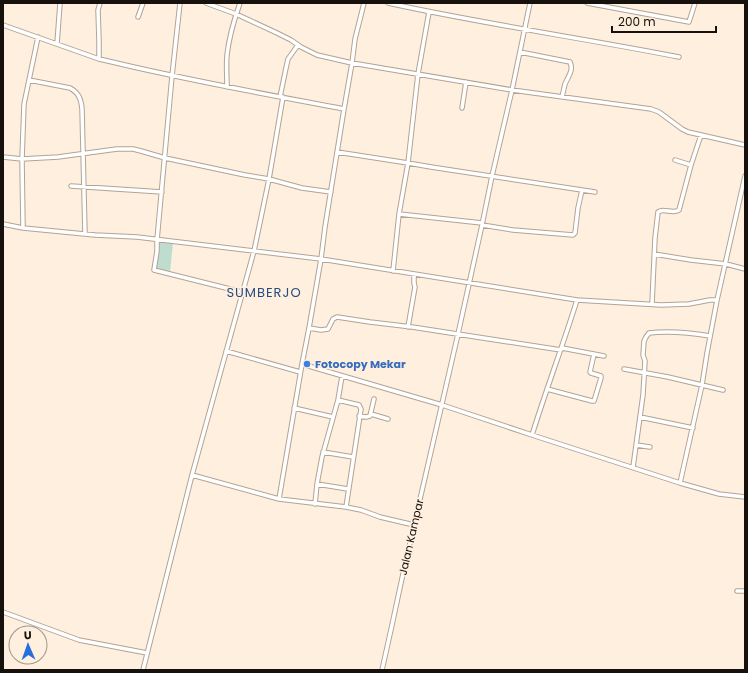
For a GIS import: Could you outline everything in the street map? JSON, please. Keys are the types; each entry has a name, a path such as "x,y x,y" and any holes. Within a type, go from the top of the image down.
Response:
{"street":[{"path":"57,44 60,3"},
{"path":"98,59 98,10 100,3"},
{"path":"138,17 143,3"},
{"path":"180,3 154,270 242,292"},
{"path":"206,3 236,14 277,33 317,55 352,63 512,90 651,109 658,112 684,130 745,145"},
{"path":"227,87 227,55 231,30 240,3"},
{"path":"279,499 300,372 309,328 355,39 364,3"},
{"path":"388,3 429,12 679,56"},
{"name":"Jalan Kampar","path":"382,670 470,283 530,3"},
{"path":"587,3 689,22 695,3"},
{"path":"394,271 399,214 408,163 418,74 429,12"},
{"path":"3,25 98,59 172,76 344,109"},
{"path":"23,228 22,159 24,104 38,37"},
{"path":"143,670 192,475 254,251 269,179 287,64 291,55 299,46"},
{"path":"520,52 570,62 572,64 572,69 562,97"},
{"path":"29,80 70,88 75,91 80,98 82,109 85,234"},
{"path":"462,108 466,82"},
{"path":"652,304 654,254 659,211 675,212 679,210 701,135"},
{"path":"3,157 22,159 58,157 129,149 165,158 269,179 302,188 330,192"},
{"path":"337,152 595,192"},
{"path":"675,160 691,165"},
{"path":"680,483 702,385 717,300 745,176"},
{"path":"71,186 162,192"},
{"path":"399,214 482,224 513,230 573,235 575,233 582,190"},
{"path":"3,224 23,228 137,237 320,259 578,300 661,305 693,304 717,300"},
{"path":"654,254 726,264 745,269"},
{"path":"408,327 416,287 414,283 414,274"},
{"path":"532,435 560,349 578,300"},
{"path":"309,328 326,330 329,328 333,319 337,317 604,356"},
{"path":"633,467 643,395 645,362 643,355 644,341 648,333 658,332 710,336"},
{"path":"226,351 300,372"},
{"path":"547,389 592,402 594,401 601,378 600,376 590,372 594,354"},
{"path":"302,364 442,405 680,483 719,494 745,497"},
{"path":"624,369 668,376 723,390"},
{"path":"315,504 323,452 338,400 342,376"},
{"path":"360,416 369,417 374,399"},
{"path":"338,400 359,405 361,408 346,507"},
{"path":"294,408 333,417"},
{"path":"371,414 388,419"},
{"path":"640,417 693,428"},
{"path":"636,445 650,447"},
{"path":"323,452 353,457"},
{"path":"192,475 279,499 346,507 414,525"},
{"path":"317,484 348,489"},
{"path":"737,591 745,591"},
{"path":"3,612 79,640 147,653"}],"green space":[{"path":"158,241 173,243 170,272 156,270"}],"place":[{"name":"Fotocopy Mekar","path":"307,364"}],"district":[{"name":"SUMBERJO","path":"264,292"}]}
